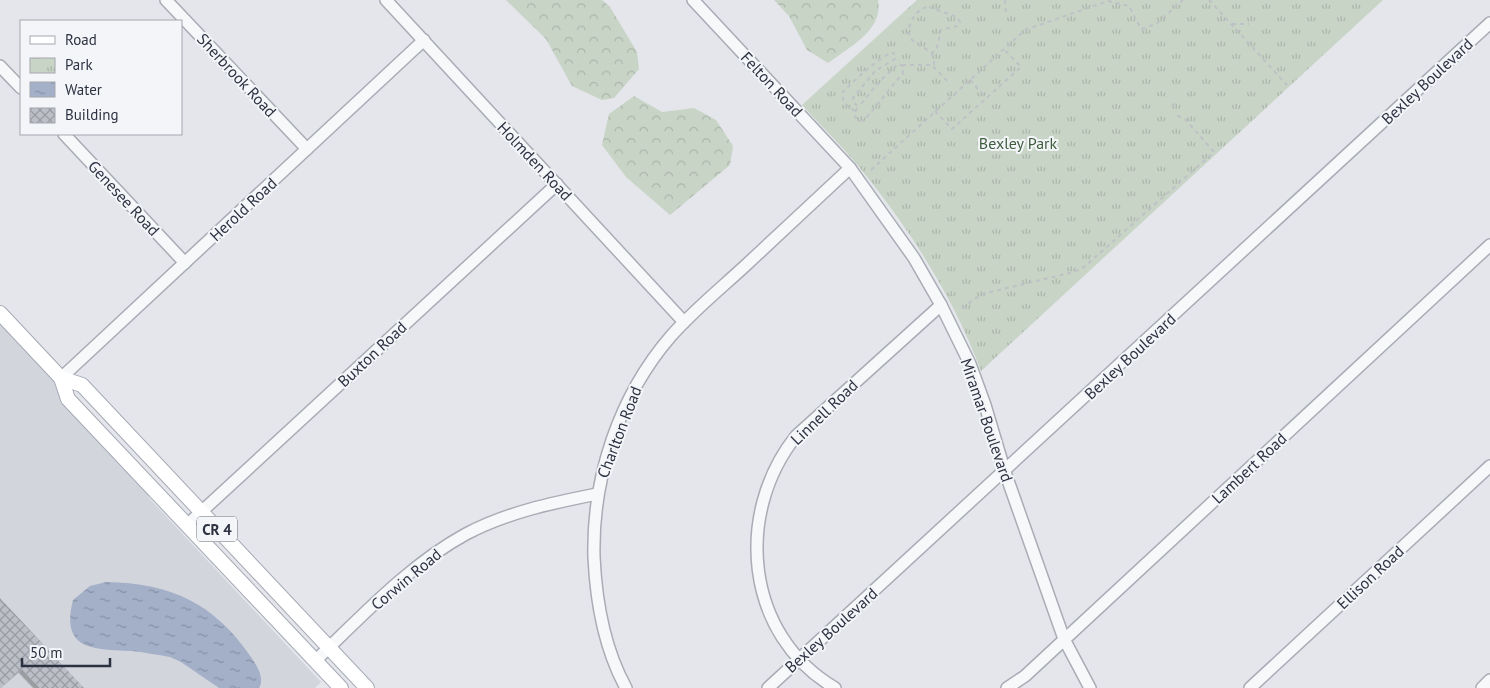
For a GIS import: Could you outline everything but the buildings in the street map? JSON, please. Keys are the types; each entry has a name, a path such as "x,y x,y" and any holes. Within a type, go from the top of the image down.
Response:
{"main road":[{"name":"CR 4","path":"0,312 61,378 68,399 341,688"},
{"name":"CR 4","path":"61,378 82,385 367,688"}],"street":[{"name":"Sherbrook Road","path":"166,0 307,149"},
{"name":"Holmden Road","path":"386,0 684,322"},
{"name":"Felton Road","path":"693,0 850,168"},
{"name":"Bexley Boulevard","path":"768,688 1490,23"},
{"name":"Herold Road","path":"61,378 424,40"},
{"path":"0,66 20,87"},
{"name":"Genesee Road","path":"65,135 185,263"},
{"name":"Miramar Boulevard","path":"850,168 914,258 941,305 970,364 985,405 1004,472 1064,639 1090,688"},
{"name":"Charlton Road","path":"626,688 612,657 600,608 594,530 601,473 631,396 654,359 684,322 850,168"},
{"name":"Buxton Road","path":"187,525 557,184"},
{"name":"Lambert Road","path":"1007,688 1025,676 1490,245"},
{"name":"Linnell Road","path":"799,659 774,622 761,587 756,550 759,511 765,490 783,453 796,436 941,305"},
{"name":"Ellison Road","path":"1250,688 1490,466"},
{"name":"Corwin Road","path":"315,660 414,568 466,534 523,510 597,494"},
{"path":"799,659 835,688"},
{"path":"1482,688 1490,680"}],"path":[{"path":"1005,0 1006,13"},
{"path":"871,170 1025,30 1108,1 1129,6 1141,29 1156,24 1182,0"},
{"path":"1209,0 1287,85"},
{"path":"932,53 936,48 940,32 958,25 960,22 957,17 927,7 923,8 913,19 908,32 912,40 932,53 935,68"},
{"path":"1230,24 1249,24"},
{"path":"1241,44 1245,40"},
{"path":"936,111 952,129 1021,67 1004,49"},
{"path":"855,111 850,110 843,101 843,92 886,55 894,53 895,59 875,71 853,98 854,102 859,105"},
{"path":"902,65 903,73 865,120 858,121 854,116 859,105 898,64 927,64 935,68 949,83"},
{"path":"970,80 986,98"},
{"path":"1172,106 1177,101"},
{"path":"962,308 982,294 1080,269 1118,239 1214,152 1186,120 1176,115"}],"shaded area":[{"path":"0,313 61,378 68,399 155,491 148,497 321,682 315,688 0,688"}],"green space":[{"path":"506,0 602,0 610,7 637,52 639,69 614,98 602,100 572,86 546,39"},
{"path":"774,0 878,0 878,11 876,20 863,37 828,63 807,50 789,16"},
{"name":"Bexley Park","path":"917,0 1383,0 981,371 959,319 917,246 860,168 802,105"},
{"path":"634,96 662,112 694,108 716,120 733,146 730,165 670,215 626,177 602,145 609,114"}],"water":[{"path":"106,582 129,583 171,592 206,610 237,638 251,657 261,676 259,688 219,688 181,662 170,657 136,651 104,649 83,644 76,638 71,629 70,617 73,600 90,586"}]}
